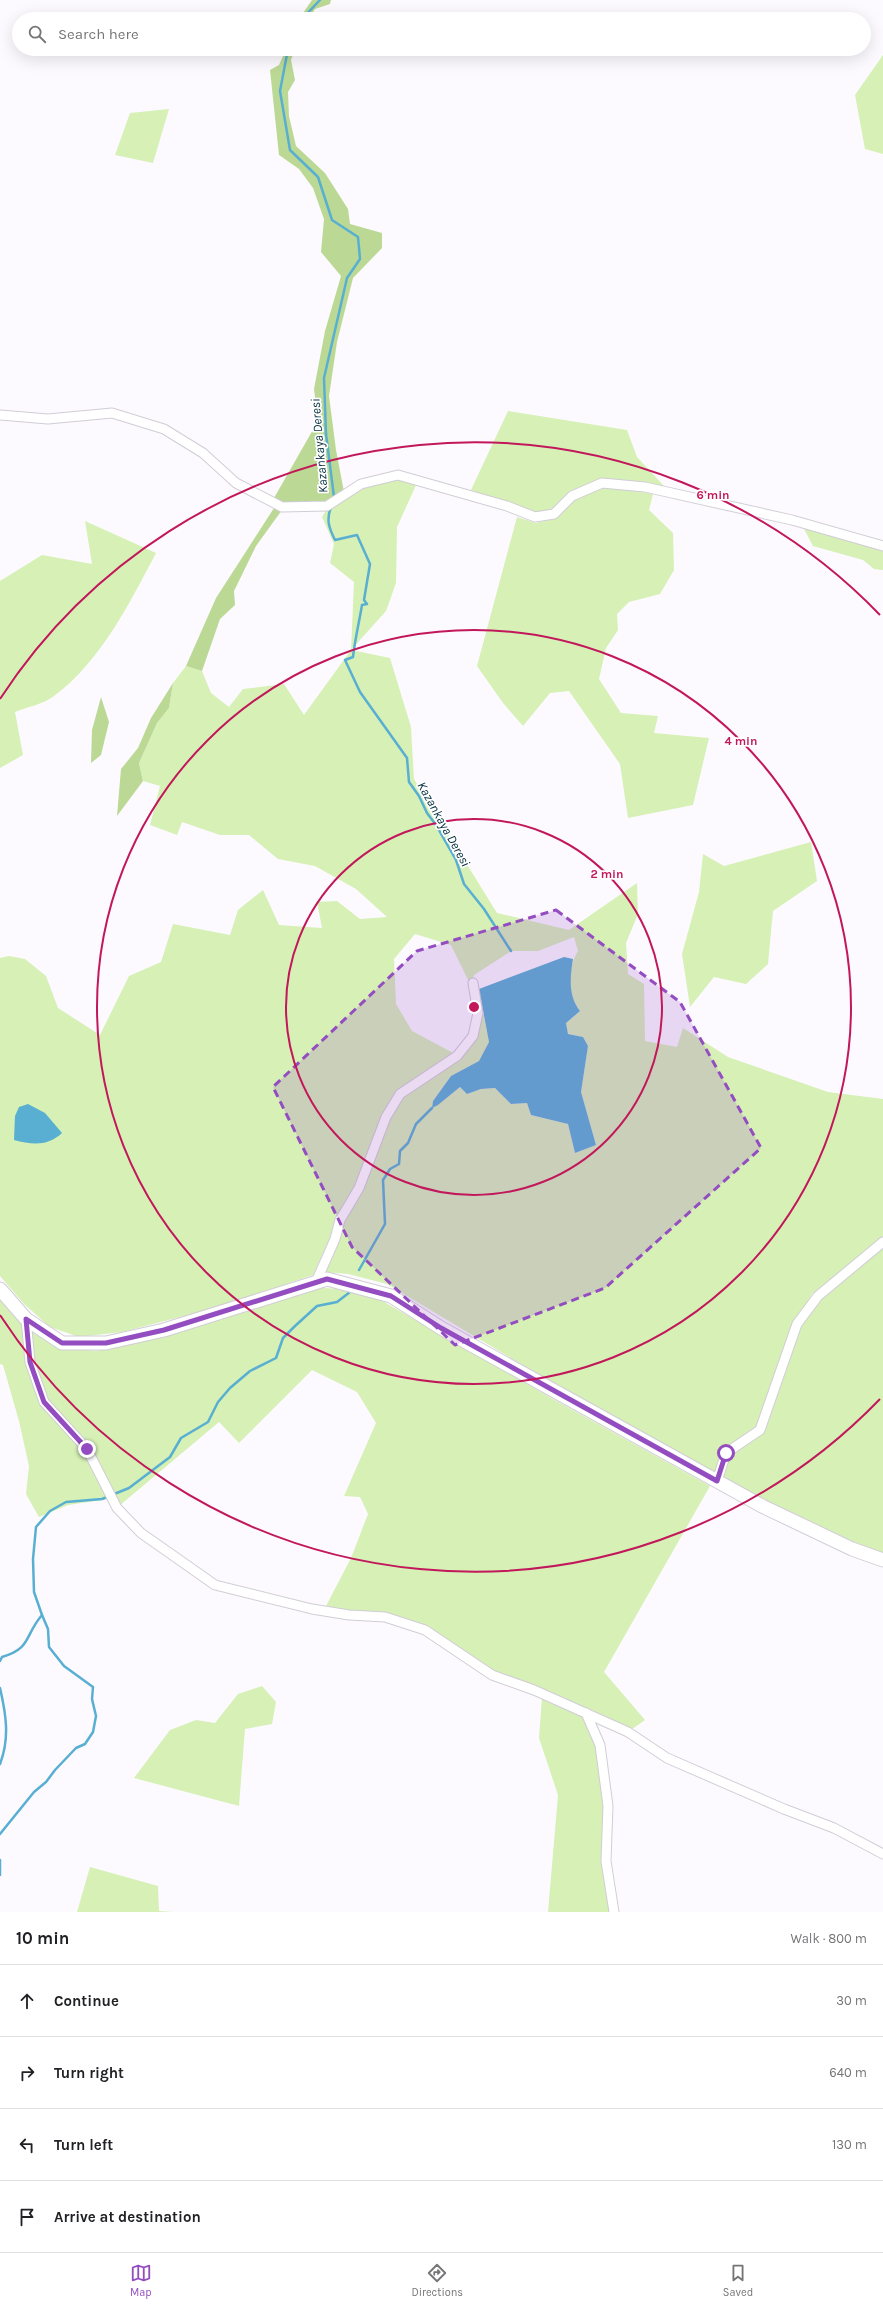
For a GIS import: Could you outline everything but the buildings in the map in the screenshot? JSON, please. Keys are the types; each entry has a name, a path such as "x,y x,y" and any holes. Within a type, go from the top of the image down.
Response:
{"street":[{"path":"0,415 48,419 112,413 164,429 203,453 236,483 282,507 327,506 362,484 398,475 501,504 535,517 554,514 572,496 602,483 645,487 792,520 883,546"},
{"path":"316,1282 335,1239 340,1220 359,1188 386,1117 400,1094 457,1056 473,1036 478,1013 473,983"},
{"path":"717,1481 726,1453 760,1430 797,1324 818,1296 883,1242"},
{"path":"0,1289 26,1319 62,1343 106,1343 164,1330 327,1279 391,1296 441,1328 762,1506 852,1549 883,1560"},
{"path":"26,1319 30,1362 44,1402 87,1449 117,1508 141,1533 184,1565 215,1584 237,1590 312,1609 349,1615 386,1617 425,1630 492,1675 534,1690 628,1732 667,1758 784,1810 834,1828 883,1854"},
{"path":"586,1713 600,1745 608,1806 606,1862 614,1912"}],"highlighted area":[{"path":"556,910 680,1002 761,1148 605,1288 455,1345 352,1247 273,1087 417,951"}],"green space":[{"path":"312,0 331,0 330,4 315,9 313,12 304,12"},
{"path":"883,55 883,154 865,149 855,95"},
{"path":"283,56 292,56 291,60 295,80 288,92 289,116 296,146 325,173 348,209 350,224 382,233 382,248 353,278 337,342 329,396 336,450 344,492 326,503 285,504 274,498 318,421 314,389 325,331 341,276 321,252 324,219 313,188 299,169 279,155 270,70 279,65"},
{"path":"169,109 153,163 115,155 130,113"},
{"path":"508,411 627,430 637,457 665,487 602,479 570,491 553,509 536,514 471,490"},
{"path":"398,478 417,483 397,527 396,583 386,611 351,650 354,582 330,563 334,544 322,517 328,509 345,496 378,483"},
{"path":"603,486 653,494 649,510 673,533 674,570 660,594 629,602 617,614 618,630 606,648 599,679 621,713 658,716 654,733 709,738 693,805 628,818 620,764 569,691 550,693 523,726 503,703 477,666 517,517 536,523 557,518 576,499"},
{"path":"274,508 282,510 256,546 234,591 235,605 220,619 202,671 186,666 216,598"},
{"path":"85,521 156,553 124,611 100,649 86,666 71,682 50,699 15,712 23,755 0,768 0,581 42,555 92,564"},
{"path":"803,527 883,549 883,570 874,569 863,560 813,546"},
{"path":"351,650 390,658 411,727 414,779 497,913 569,930 637,883 638,914 626,943 628,974 644,984 645,1041 677,1047 683,1028 728,1057 828,1092 883,1099 883,1238 812,1294 790,1330 758,1427 722,1450 715,1474 521,1364 387,1284 348,1274 325,1272 344,1222 365,1184 388,1118 401,1095 460,1057 475,1037 480,1013 475,990 479,989 489,1042 479,1061 451,1076 433,1101 432,1107 438,1105 460,1087 467,1094 481,1089 495,1088 511,1104 527,1103 531,1115 568,1124 575,1153 596,1145 581,1092 588,1046 583,1037 568,1034 566,1023 580,1011 573,997 570,981 570,973 574,958 578,951 574,937 538,951 511,951 474,975 471,986 451,945 415,934 394,959 396,1004 412,1031 455,1054 398,1091 382,1116 370,1155 356,1188 336,1219 330,1238 313,1275 219,1307 122,1332 79,1337 50,1327 24,1304 0,1276 0,958 9,956 25,959 46,976 58,1008 100,1035 129,976 161,962 173,924 230,935 238,910 263,890 279,925 322,928 317,902 337,901 360,919 387,917 356,889 315,866 278,859 249,835 220,835 182,822 177,835 150,825 160,786 143,781 139,763 157,723 169,708 173,683 186,666 202,671 211,693 229,707 243,689 284,684 304,715"},
{"path":"173,683 169,708 157,723 139,763 143,781 117,816 121,769 138,748 151,718"},
{"path":"101,697 109,722 101,755 91,763 92,730"},
{"path":"811,842 817,881 773,911 768,964 746,984 714,977 690,1007 682,954 699,892 703,854 724,866"},
{"path":"883,1247 883,1555 797,1516 723,1478 728,1455 765,1430 790,1352 801,1327 823,1295"},
{"path":"323,1288 344,1289 379,1299 551,1398 710,1486 604,1672 645,1720 632,1729 489,1670 425,1627 325,1608 351,1558 368,1514 360,1497 344,1496 376,1423 357,1392 312,1370 239,1443 219,1422 119,1506 90,1444 46,1401 33,1361 30,1329 53,1346 96,1351 156,1338 271,1304 307,1291"},
{"path":"0,1299 24,1326 40,1404 84,1451 109,1499 68,1505 39,1517 26,1494 29,1466 19,1421 3,1365 0,1364"},
{"path":"262,1686 276,1702 272,1724 245,1729 239,1806 134,1778 170,1730 196,1720 215,1723 238,1694"},
{"path":"542,1697 583,1715 596,1745 605,1806 611,1912 548,1912 558,1795 539,1738"},
{"path":"90,1867 158,1886 159,1911 173,1912 77,1912"}],"water":[{"path":"564,957 573,959 571,986 573,999 580,1011 566,1023 568,1034 583,1037 588,1046 581,1092 596,1145 575,1153 568,1124 531,1115 527,1103 511,1104 495,1088 481,1089 467,1094 460,1087 432,1108 433,1101 451,1076 479,1061 489,1042 479,989"},
{"path":"28,1104 45,1113 62,1133 51,1140 40,1143 28,1143 14,1140 15,1116 19,1107"}],"waterway":[{"name":"Kazankaya Deresi","path":"309,12 320,0"},
{"name":"Kazankaya Deresi","path":"287,56 280,91 290,150 318,177 332,220 358,237 360,259 347,278 324,378 326,434 334,497"},
{"name":"Kazankaya Deresi","path":"331,507 329,524 335,540 357,535 370,564 364,600 367,604 362,605 353,657 345,660 360,692 407,758 409,782 419,796 427,813 436,825 456,860 464,884 484,909 511,951"},
{"path":"359,1270 385,1224 383,1180 390,1169 399,1164 400,1151 408,1143 416,1124 432,1108"},
{"path":"0,1661 2,1657 18,1650 23,1645 36,1622 42,1615 34,1592 33,1559 36,1527 50,1511 66,1502 102,1499 129,1488 170,1457 181,1438 208,1422 218,1402 230,1388 250,1371 276,1358 283,1338 317,1306 337,1302 350,1292"},
{"path":"0,1834 34,1792 46,1782 76,1748 85,1744 93,1732 96,1716 92,1699 93,1687 64,1666 49,1647 48,1629 42,1615"},
{"path":"0,1688 6,1726 5,1745 0,1764"},
{"path":"0,1860 0,1875"}],"route":[{"path":"87,1449 44,1402 30,1362 26,1319 62,1343 106,1343 164,1330 327,1279 391,1296 441,1328 717,1481 726,1453"}]}
